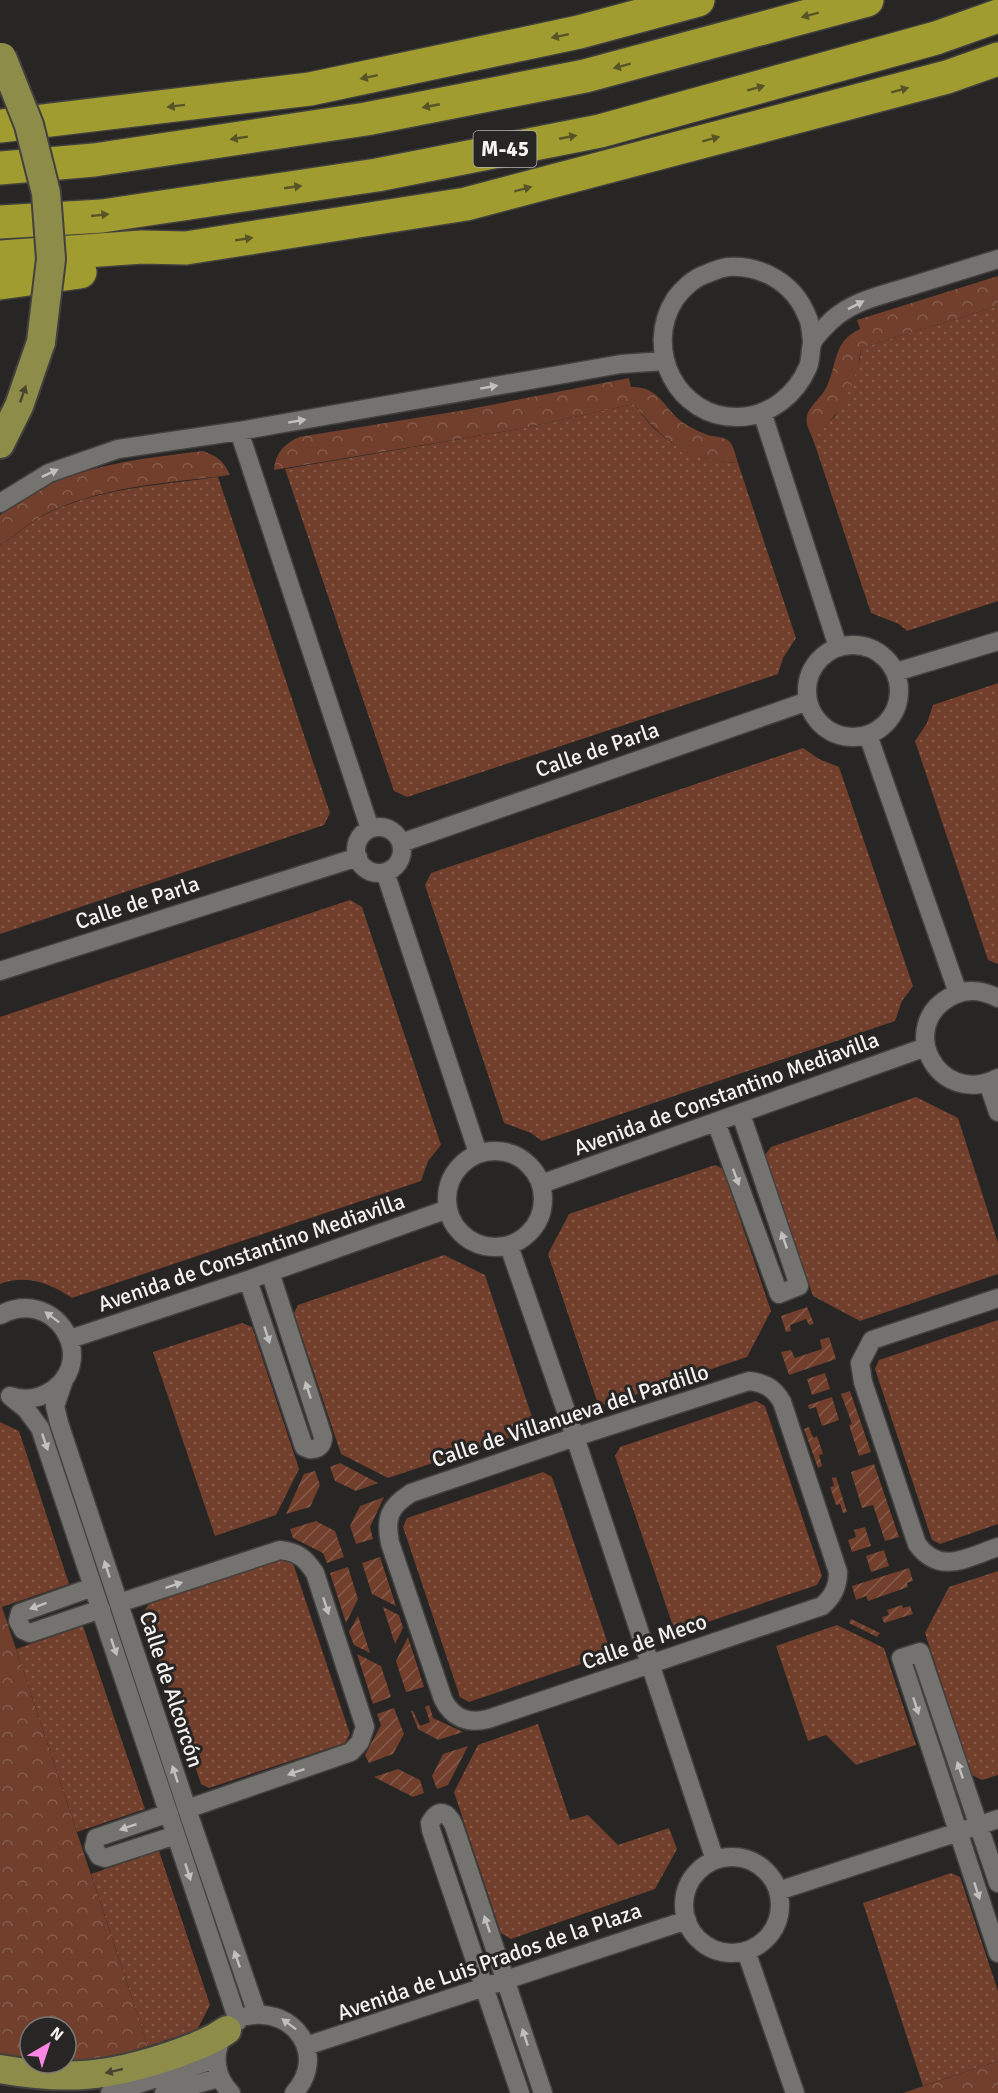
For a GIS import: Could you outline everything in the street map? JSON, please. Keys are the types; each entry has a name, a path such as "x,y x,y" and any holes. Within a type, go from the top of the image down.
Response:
{"highway":[{"path":"0,126 58,121 310,89 579,32 698,0"},
{"name":"M-45","path":"0,168 94,160 366,119 585,76 867,0"},
{"name":"M-45","path":"0,222 102,216 366,177 600,130 936,38 998,16"},
{"path":"0,257 142,247 186,248 466,204 947,77 998,59"},
{"path":"0,119 58,121"},
{"path":"0,283 149,263 186,248"}],"main road":[{"path":"0,444 19,406 41,342 51,260 46,193 29,125 1,56"},
{"path":"0,2069 45,2076 98,2075 147,2064 202,2044 232,2025"}],"street":[{"path":"812,342 833,320 857,303 998,260"},
{"path":"726,267 752,268 776,277 795,294 808,317 812,342 809,365 798,385 783,402 762,412 738,417 713,413 691,401 674,383 664,361 662,336 668,311 681,290 701,275 726,267"},
{"path":"0,503 49,473 118,449 239,431 621,364 664,361"},
{"path":"762,412 838,648"},
{"path":"239,431 370,829"},
{"path":"896,672 998,641"},
{"path":"851,645 865,646 878,652 896,672 900,687 898,703 892,716 882,728 868,735 853,737 837,735 824,727 814,715 808,700 807,687 813,669 826,654 851,645"},
{"name":"Calle de Parla","path":"401,843 808,700"},
{"path":"868,735 958,993"},
{"path":"379,826 394,832 401,843 403,852 401,859 397,865 385,872 370,871 364,867 358,857 356,845 359,838 370,829 379,826"},
{"name":"Calle de Parla","path":"0,971 358,857"},
{"path":"385,872 478,1153"},
{"path":"998,998 971,990 958,993 946,999 932,1014 925,1033 926,1047 932,1062 949,1079 972,1086 993,1081 998,1112"},
{"name":"Avenida de Constantino Mediavilla","path":"542,1184 926,1047"},
{"path":"716,1122 778,1294 799,1286 741,1114"},
{"path":"489,1151 511,1153 530,1165 542,1184 541,1217 528,1235 509,1246 486,1246 466,1237 458,1229 448,1209 447,1192 453,1176 463,1162 478,1153 489,1151"},
{"name":"Avenida de Constantino Mediavilla","path":"69,1339 248,1280 448,1209"},
{"path":"509,1246 575,1437 715,1860"},
{"path":"248,1280 304,1446 309,1449 317,1448 322,1445 323,1437 270,1272"},
{"path":"998,1298 872,1340 860,1363 863,1382 916,1544 930,1558 949,1563 998,1547"},
{"path":"0,1315 14,1309 28,1307 41,1310 54,1317 63,1327 69,1339"},
{"name":"Calle de Alcorcón","path":"69,1339 72,1352 70,1365 55,1406 59,1423 119,1603 178,1811 176,1835 232,2025"},
{"path":"5,1394 23,1399 36,1398 52,1390 65,1377"},
{"name":"Calle de Villanueva del Pardillo","path":"460,1718 446,1706 443,1699 390,1543 386,1525 392,1509 411,1493 749,1381 769,1386 783,1402 838,1572 836,1589"},
{"name":"Calle de Alcorcón","path":"5,1394 26,1409 40,1428 101,1609 257,2014"},
{"path":"119,1603 280,1550 300,1555 307,1560 315,1573 365,1726 360,1742 351,1752 340,1757 96,1838 94,1847 99,1856 105,1858 176,1835"},
{"path":"93,1587 20,1613 18,1621 23,1630 30,1633 101,1609"},
{"name":"Calle de Meco","path":"460,1718 469,1722 488,1719 822,1606 831,1599 836,1589"},
{"path":"998,1883 920,1652 901,1658 998,1953"},
{"path":"520,2093 431,1830 430,1823 439,1814 445,1813 450,1816 543,2093"},
{"path":"778,1891 998,1819"},
{"path":"734,1857 753,1862 768,1874 778,1891 780,1912 772,1932 756,1947 746,1951 731,1953 717,1950 704,1943 693,1933 684,1908 685,1896 695,1874 715,1860 734,1857"},
{"name":"Avenida de Luis Prados de la Plaza","path":"306,2046 687,1920"},
{"path":"746,1951 795,2093"},
{"path":"231,2093 219,2078 216,2059 221,2039 232,2025 257,2014 270,2015 292,2025 306,2046 308,2060 306,2073 294,2093"},
{"path":"110,2093 216,2059"},
{"path":"164,2093 219,2078"}],"green space":[{"path":"998,276 998,306 861,348 856,374 846,398 813,439 808,428 808,412 826,388 840,347 851,334 860,329 857,320"},
{"path":"998,306 998,601 907,631 899,624 871,613 813,439 835,416 860,359 861,348"},
{"path":"629,378 631,387 648,390 660,398 685,424 708,435 728,440 738,463 705,458 678,447 656,429 634,404 519,429 274,470 281,450 299,437 465,410"},
{"path":"634,404 655,429 678,447 706,458 738,463 796,638 783,658 778,674 407,797 394,791 285,469 519,429"},
{"path":"203,451 220,460 230,475 159,483 89,497 45,514 0,546 0,515 22,499 46,486 96,468"},
{"path":"218,477 330,813 324,825 0,934 0,546 46,514 87,498 130,489"},
{"path":"998,683 998,964 988,960 915,741 927,723 933,705"},
{"path":"803,748 819,759 839,767 913,986 902,1001 895,1021 542,1141 531,1133 504,1123 425,885 431,873"},
{"path":"350,900 362,907 441,1145 428,1161 421,1181 72,1298 46,1284 28,1280 0,1284 0,1017"},
{"path":"916,1097 958,1118 998,1243 998,1274 860,1321 813,1296 765,1155 771,1147"},
{"path":"715,1165 723,1169 771,1311 747,1357 605,1405 597,1401 548,1254 569,1214"},
{"path":"444,1255 485,1275 534,1423 529,1431 388,1478 341,1454 294,1313 298,1305"},
{"path":"807,1307 814,1324 809,1325 806,1319 790,1325 791,1331 786,1332 781,1316"},
{"path":"998,1320 998,1524 940,1544 932,1540 875,1369 879,1360"},
{"path":"242,1323 252,1327 299,1469 276,1515 215,1536 153,1352"},
{"path":"829,1337 836,1359 789,1375 781,1352 791,1350 795,1358 822,1349 820,1340"},
{"path":"825,1373 830,1389 812,1395 807,1379"},
{"path":"850,1391 871,1452 859,1456 849,1425 852,1424 841,1394"},
{"path":"832,1397 839,1420 822,1426 816,1407 809,1409 808,1405"},
{"path":"756,1401 765,1406 822,1576 817,1585 681,1631 673,1626 615,1456 620,1447"},
{"path":"0,1422 19,1431 69,1584 2,1607 0,1601"},
{"path":"809,1427 813,1438 817,1436 823,1454 819,1455 822,1466 818,1468 804,1429"},
{"path":"53,1441 56,1441 105,1590 103,1591"},
{"path":"340,1463 378,1483 356,1491 335,1481 330,1467"},
{"path":"874,1464 899,1537 885,1541 873,1505 862,1508 851,1472"},
{"path":"315,1471 320,1485 310,1507 286,1514 304,1474"},
{"path":"543,1472 552,1477 609,1647 605,1656 469,1702 460,1697 403,1527 407,1518"},
{"path":"836,1477 847,1512 843,1513 840,1504 836,1505 830,1487 834,1486 832,1478"},
{"path":"384,1497 370,1527 373,1539 356,1544 350,1526 360,1506"},
{"path":"316,1521 335,1531 344,1557 327,1563 323,1553 293,1538 290,1529"},
{"path":"865,1527 871,1546 852,1552 848,1540 856,1537 854,1530"},
{"path":"884,1550 889,1566 871,1572 866,1556"},
{"path":"380,1557 396,1606 372,1594 362,1563"},
{"path":"284,1559 293,1563 350,1734 345,1743 209,1788 201,1784 143,1613 149,1604"},
{"path":"348,1567 358,1599 346,1623 330,1573"},
{"path":"909,1568 913,1581 907,1583 908,1587 868,1601 866,1596 856,1600 852,1586"},
{"path":"998,1571 998,1775 982,1780 972,1775 925,1633 949,1587"},
{"path":"0,1601 148,2046 135,2050 136,2057 78,2067 78,2015 18,2015 18,2061 0,2059"},
{"path":"107,1602 110,1602 181,1815 178,1816"},
{"path":"902,1605 903,1608 910,1606 913,1614 884,1623 882,1617 889,1615 887,1610"},
{"path":"383,1607 399,1615 403,1628 395,1644"},
{"path":"358,1616 370,1653 354,1645 349,1632"},
{"path":"851,1619 880,1633 877,1637 849,1623"},
{"path":"837,1625 884,1648 916,1745 856,1765 826,1735 808,1741 776,1646"},
{"path":"83,1626 145,1809 77,1832 16,1649"},
{"path":"408,1637 424,1687 406,1692 396,1661"},
{"path":"357,1654 381,1666 391,1697 373,1704"},
{"path":"429,1705 433,1718 463,1732 438,1740 418,1729 411,1711 420,1726 430,1722 425,1707"},
{"path":"394,1708 404,1734 393,1754 369,1763 365,1755 381,1725 377,1714"},
{"path":"538,1724 570,1820 588,1815 618,1845 669,1828 677,1849 655,1889 511,1939 501,1933 454,1792 478,1745"},
{"path":"468,1746 448,1785 437,1789 432,1776 443,1754"},
{"path":"398,1769 420,1780 424,1793 413,1797 374,1777"},
{"path":"185,1827 233,1973 231,1974 182,1828"},
{"path":"159,1851 210,2005 197,2030 148,2046 91,1874"},
{"path":"951,1873 960,1877 998,1991 998,2061 923,2086 863,1903"},
{"path":"998,2061 998,2093 903,2093"}]}
